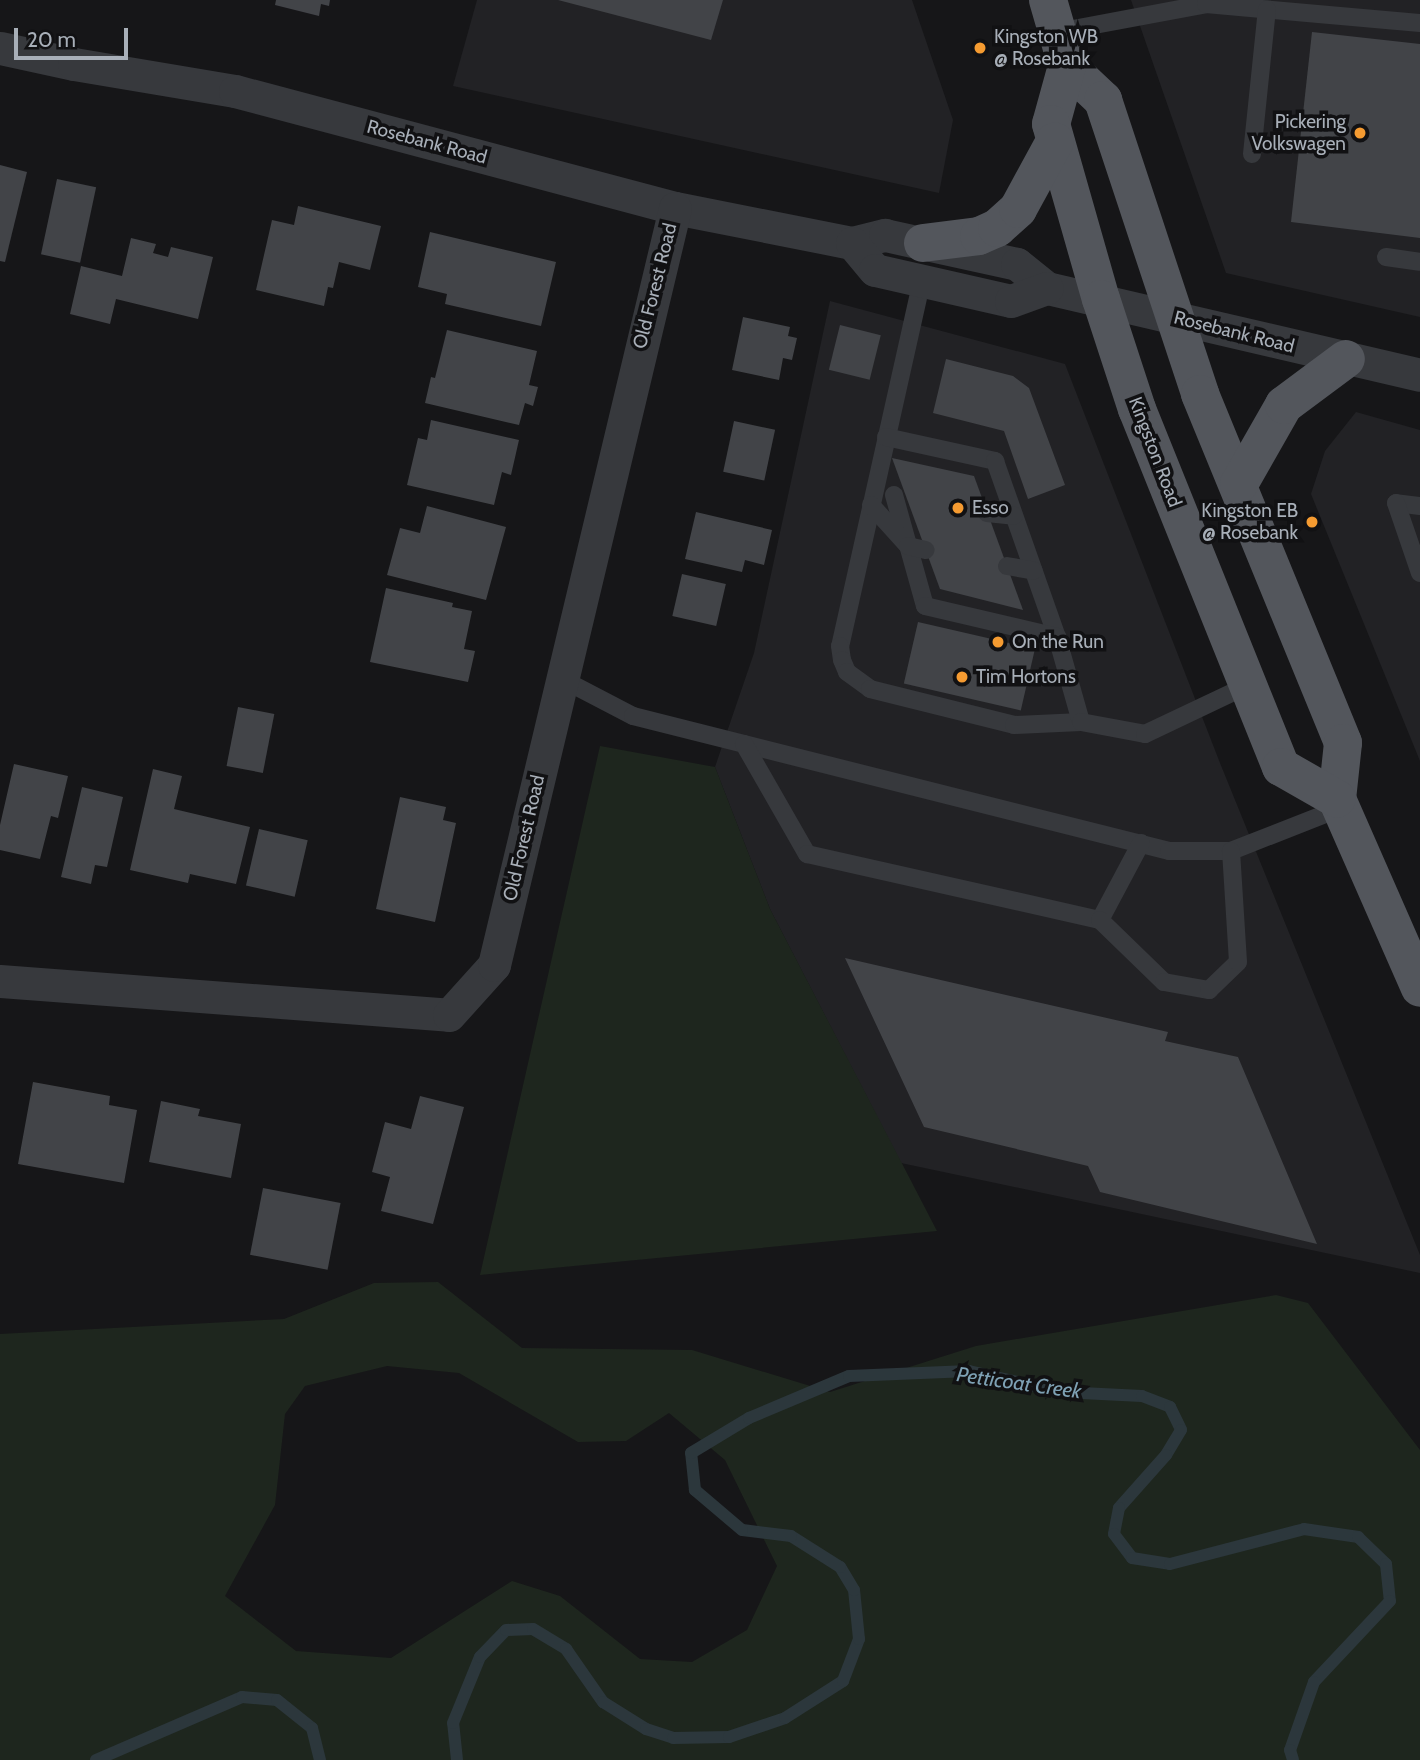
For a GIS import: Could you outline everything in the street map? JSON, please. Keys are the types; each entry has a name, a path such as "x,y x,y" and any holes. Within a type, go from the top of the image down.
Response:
{"main road":[{"name":"Kingston Road","path":"1057,33 1051,124 1101,299 1137,408 1281,767 1339,803"},
{"path":"1057,33 1104,100 1200,394 1343,743 1339,803 1420,988"},
{"path":"923,243 979,236 997,228 1024,200 1055,141"},
{"path":"1239,484 1284,405 1346,359"}],"street":[{"name":"Rosebank Road","path":"0,48 74,64 235,91 675,208 852,243 885,234 1017,264 1047,288 1420,375"},
{"name":"Old Forest Road","path":"0,981 449,1015 494,965 675,208"},
{"path":"852,243 875,270 1011,301 1047,288"}],"lane":[{"path":"1057,33 1206,4 1420,23"},
{"path":"1252,154 1267,10"},
{"path":"1386,257 1420,262"},
{"path":"922,280 840,646 847,672 870,689 1014,724 1081,722 1145,734 1248,685"},
{"path":"886,437 995,461 1057,637 1081,722"},
{"path":"872,498 900,496 917,548 925,606 1057,637"},
{"path":"872,498 917,548"},
{"path":"1420,506 1396,503 1420,573"},
{"path":"987,513 1014,516"},
{"path":"1007,566 1034,571"},
{"path":"562,679 633,716 1169,850 1231,851 1339,803"},
{"path":"744,744 807,854 1100,920 1164,982 1209,990 1238,962 1231,851"},
{"path":"1100,920 1140,843"}],"shaded area":[{"path":"477,0 912,0 953,120 939,193 453,86"},
{"path":"1131,0 1420,0 1420,317 1226,273"},
{"path":"830,301 1065,364 1220,763 1420,1255 1420,1273 901,1163 770,909 715,767 754,653"},
{"path":"1356,412 1420,430 1420,761 1311,494 1325,451"},
{"path":"600,746 715,767 770,909 937,1231 480,1275"},
{"path":"438,1282 522,1348 692,1350 830,1392 976,1346 1276,1295 1308,1303 1420,1450 1420,1760 0,1760 0,1334 284,1319 374,1283","holes":["387,1366 459,1373 578,1442 626,1441 669,1413 725,1460 777,1566 747,1630 692,1662 640,1659 560,1596 512,1581 391,1658 296,1651 225,1596 275,1505 285,1414 305,1386"]}],"building":[{"path":"276,0 330,0 329,6 321,4 319,16 275,5"},
{"path":"558,0 723,0 711,40"},
{"name":"Pickering Volkswagen","path":"1312,32 1420,44 1420,238 1291,222"},
{"path":"0,165 27,172 5,262 0,261"},
{"path":"57,179 96,187 80,263 41,254"},
{"path":"298,206 381,226 370,270 339,262 333,288 328,287 324,306 256,290 272,220 294,225"},
{"path":"430,232 556,262 541,326 445,304 447,294 418,287"},
{"path":"131,238 156,244 153,253 168,257 171,247 213,257 198,319 116,299 110,324 70,314 81,266 122,276"},
{"path":"743,317 790,327 788,336 797,338 792,360 783,358 779,380 732,370"},
{"path":"840,325 881,335 870,380 829,370"},
{"path":"447,330 537,351 529,385 538,387 533,406 525,403 519,425 425,403 431,377 435,378"},
{"path":"946,359 1013,376 1029,388 1065,485 1028,499 1004,431 933,413"},
{"path":"431,420 519,440 511,475 502,472 494,505 407,485 418,438 427,440"},
{"path":"734,421 775,430 764,481 723,472"},
{"path":"892,458 974,476 1023,610 940,589"},
{"path":"427,506 506,527 486,600 387,575 400,528 420,533"},
{"path":"696,512 772,530 764,565 745,560 742,572 685,559"},
{"path":"682,574 726,584 716,626 672,616"},
{"path":"386,588 453,603 452,607 472,611 464,649 475,651 468,682 370,662"},
{"path":"918,622 1035,649 1021,710 904,683"},
{"path":"238,707 274,714 263,773 227,766"},
{"path":"14,764 68,776 58,818 51,816 40,859 0,850 0,825"},
{"path":"153,769 182,776 174,809 250,827 236,884 190,874 188,883 130,870"},
{"path":"82,787 123,797 107,867 95,865 91,884 61,877"},
{"path":"400,797 446,807 443,820 456,823 435,922 376,909"},
{"path":"259,829 308,840 295,897 246,886"},
{"path":"845,958 1168,1032 1165,1041 1238,1057 1317,1244 1100,1192 1088,1166 924,1127"},
{"path":"33,1082 110,1096 109,1105 137,1110 124,1183 18,1164"},
{"path":"420,1096 464,1107 433,1224 381,1211 390,1177 372,1172 385,1122 411,1129"},
{"path":"161,1101 200,1109 198,1116 241,1124 231,1178 149,1162"},
{"path":"263,1188 341,1203 328,1270 250,1255"}],"waterway":[{"name":"Petticoat Creek","path":"457,1760 453,1723 480,1657 506,1630 533,1629 566,1649 603,1702 646,1729 673,1738 729,1737 785,1718 843,1681 859,1639 854,1590 840,1567 791,1536 742,1530 695,1490 691,1453 749,1418 849,1376 969,1371 1061,1392 1142,1396 1170,1407 1181,1430 1166,1455 1119,1508 1114,1534 1132,1558 1170,1564 1304,1529 1358,1537 1386,1564 1390,1601 1314,1682 1290,1750 1293,1760"},
{"name":"Petticoat Creek","path":"96,1760 242,1697 277,1700 312,1728 320,1760"}],"place":[{"name":"Kingston WB @ Rosebank","path":"980,48"},
{"name":"Pickering Volkswagen","path":"1360,133"},
{"name":"Esso","path":"958,508"},
{"name":"Kingston EB @ Rosebank","path":"1312,522"},
{"name":"On the Run","path":"998,642"},
{"name":"Tim Hortons","path":"962,677"}]}
